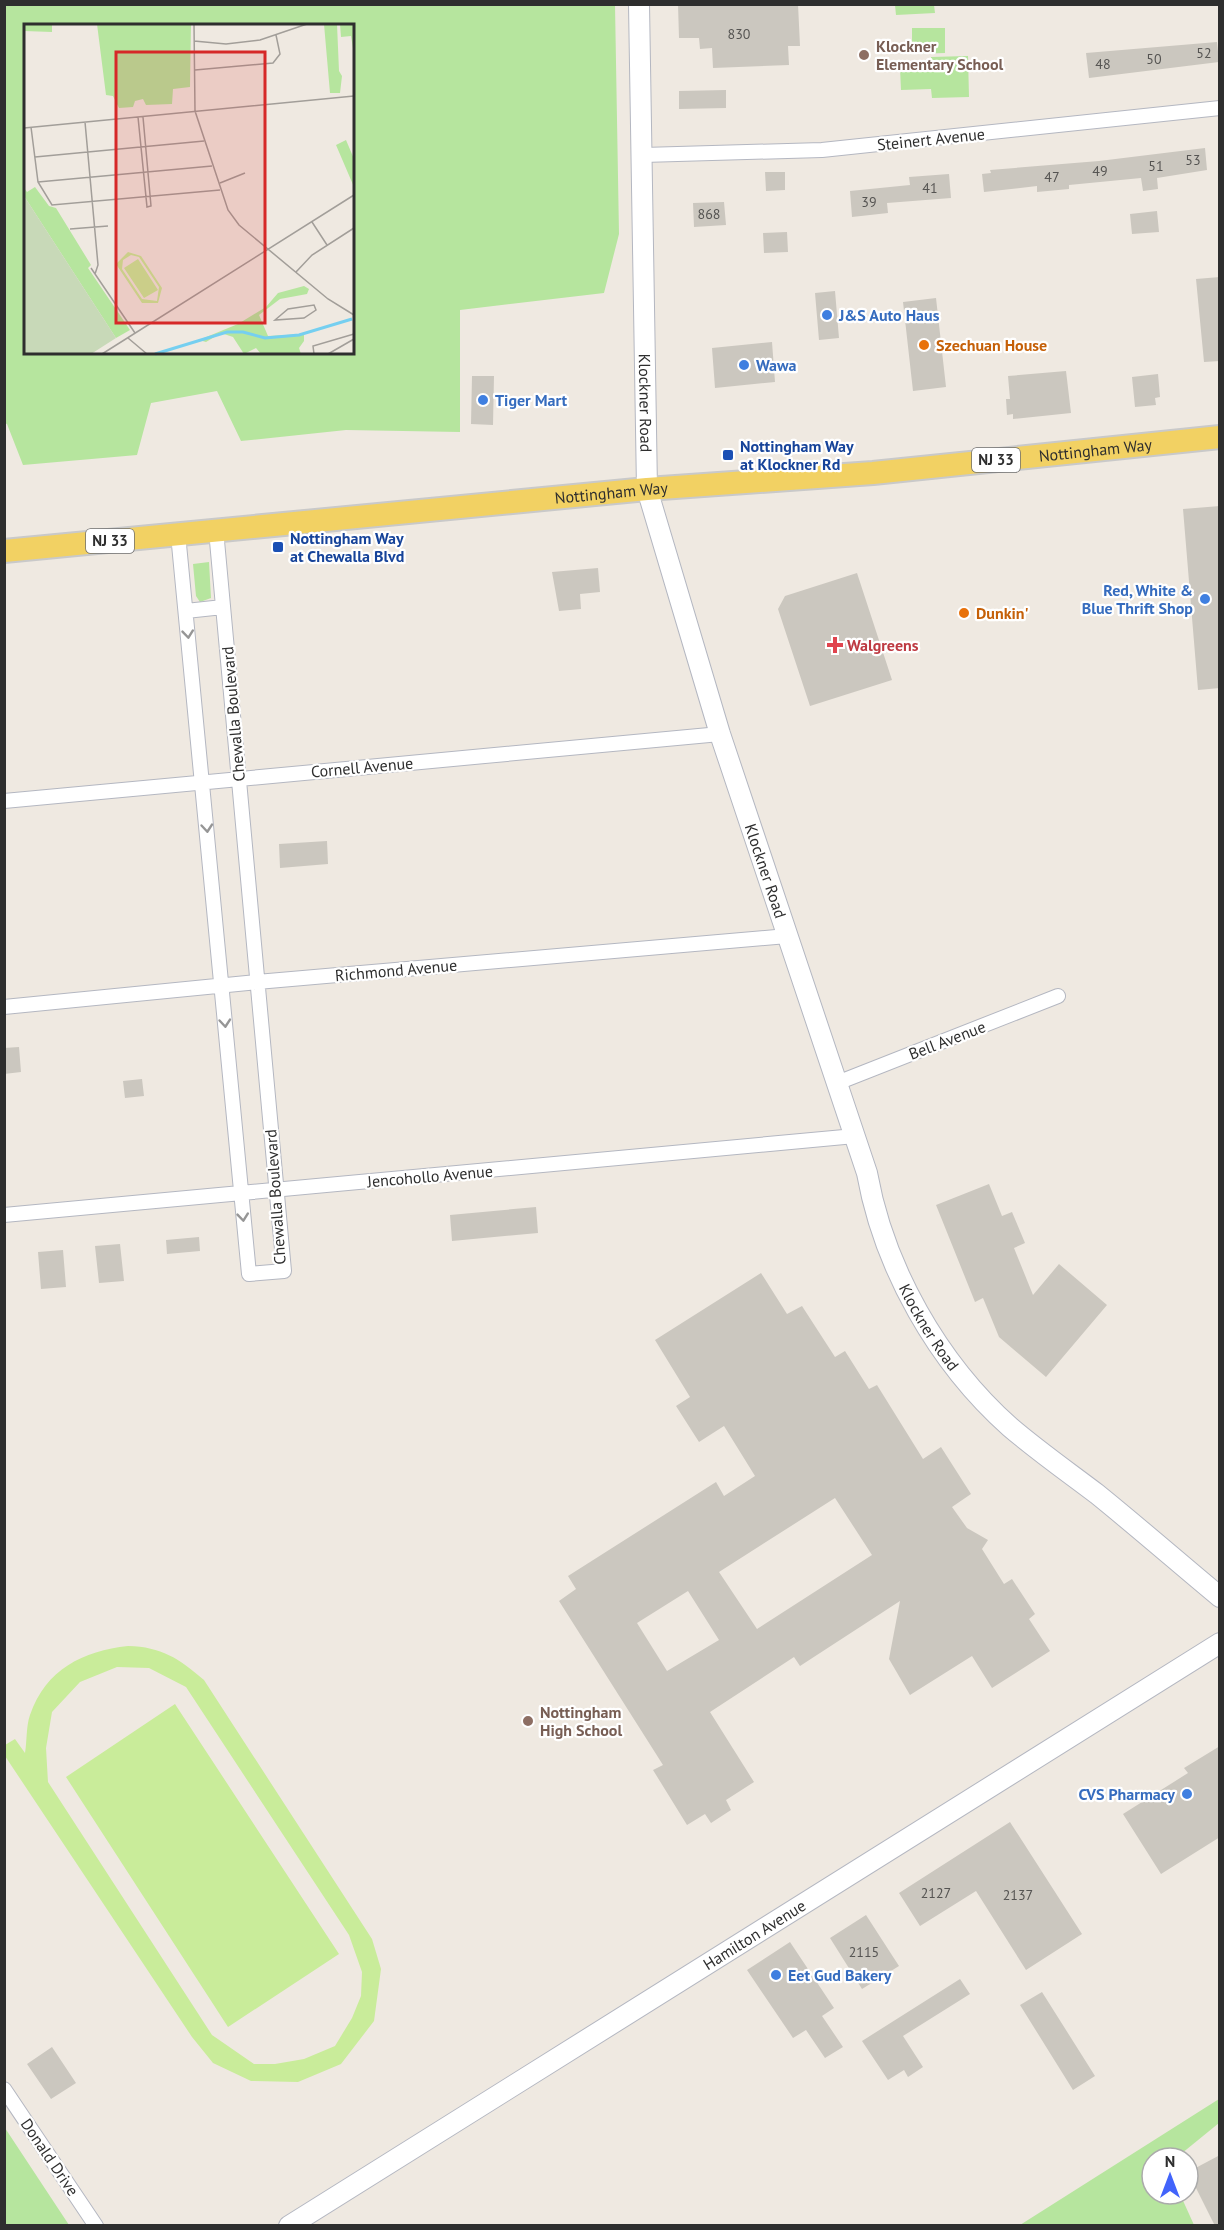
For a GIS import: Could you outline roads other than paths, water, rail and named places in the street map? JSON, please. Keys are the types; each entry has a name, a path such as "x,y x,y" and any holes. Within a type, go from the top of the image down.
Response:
{"main road":[{"name":"Klockner Road","path":"639,4 647,489 720,734 855,1136 881,1232 912,1303 945,1353 1010,1426 1097,1494 1220,1597"},
{"name":"Nottingham Way","path":"4,551 647,489 873,473 1220,436"},
{"name":"Hamilton Avenue","path":"289,2226 1220,1643"}],"street":[{"name":"Steinert Avenue","path":"643,155 822,150 1220,108"},
{"name":"Chewalla Boulevard","path":"178,534 249,1274 284,1270 216,530"},
{"path":"186,611 223,607"},
{"name":"Cornell Avenue","path":"4,801 720,734"},
{"name":"Richmond Avenue","path":"4,1007 257,982 788,936"},
{"name":"Bell Avenue","path":"837,1083 1058,996"},
{"name":"Jencohollo Avenue","path":"4,1215 855,1136"},
{"name":"Donald Drive","path":"4,2089 96,2226"}],"place":[{"name":"Klockner Elementary School","path":"864,55"},
{"name":"J&S Auto Haus","path":"827,315"},
{"name":"Szechuan House","path":"924,345"},
{"name":"Wawa","path":"744,365"},
{"name":"Tiger Mart","path":"483,400"},
{"name":"Nottingham Way at Klockner Rd","path":"728,455"},
{"name":"Nottingham Way at Chewalla Blvd","path":"278,547"},
{"name":"Red, White & Blue Thrift Shop","path":"1205,599"},
{"name":"Dunkin'","path":"964,613"},
{"name":"Walgreens","path":"835,645"},
{"name":"Nottingham High School","path":"528,1721"},
{"name":"CVS Pharmacy","path":"1187,1794"},
{"name":"Eet Gud Bakery","path":"776,1975"}]}
